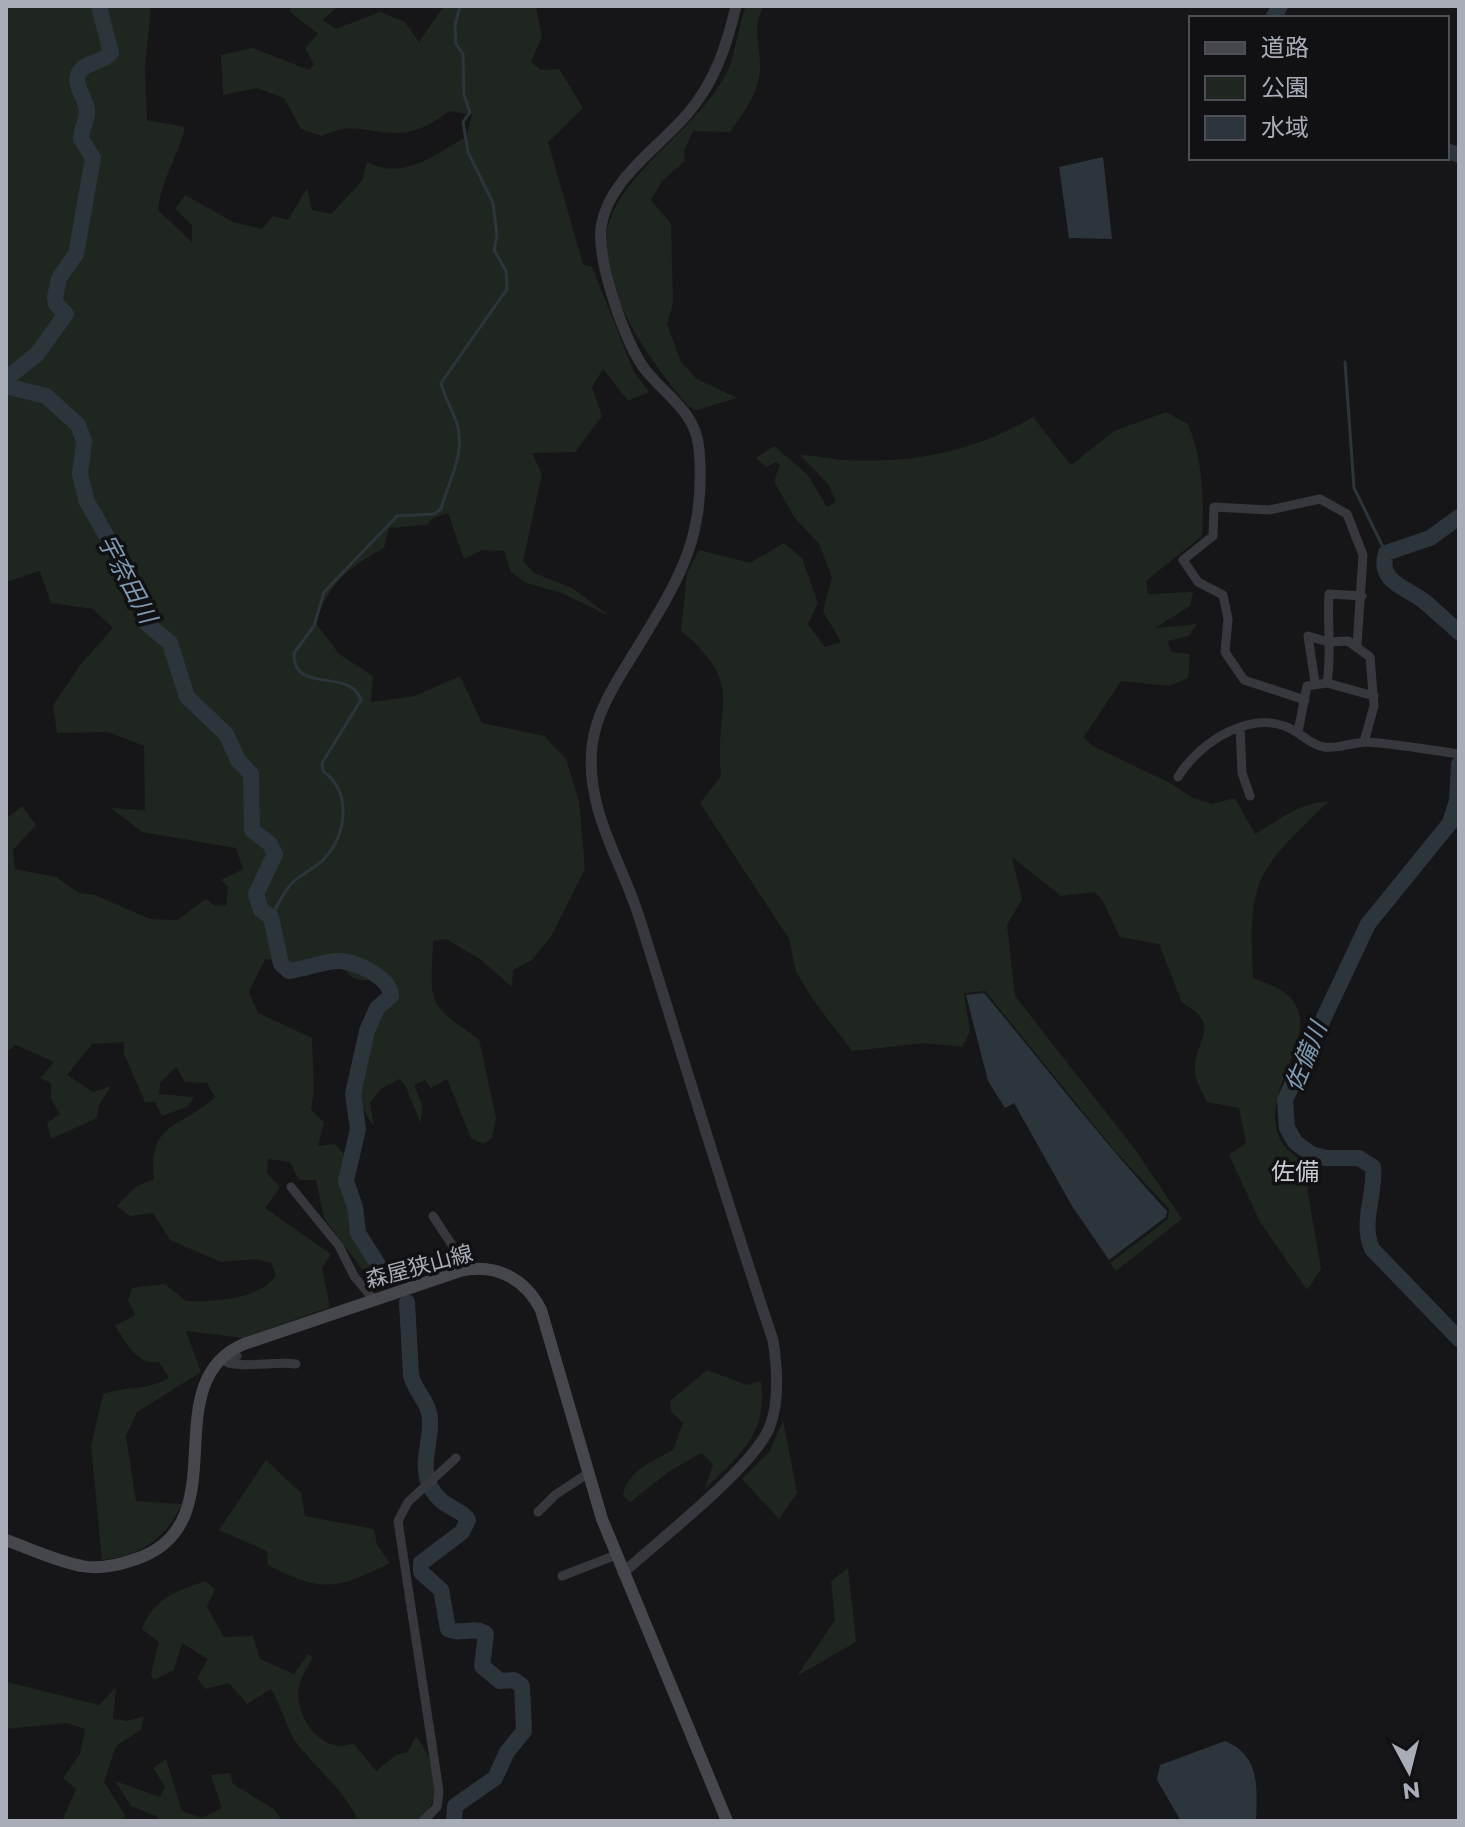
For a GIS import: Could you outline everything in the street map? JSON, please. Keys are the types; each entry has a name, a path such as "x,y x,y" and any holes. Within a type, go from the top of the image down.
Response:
{"main road":[{"name":"森屋狭山線","path":"6,1540 90,1568 138,1558 164,1544 178,1528 191,1498 201,1392 219,1360 237,1346 460,1271 486,1268 503,1272 520,1282 537,1302 587,1474 616,1555 727,1821"}],"street":[{"path":"623,1573 753,1455 770,1427 774,1411 773,1340 635,905 598,817 591,776 593,741 601,711 688,558 695,525 699,466 699,447 689,417 646,371 633,348 605,269 601,228 607,206 620,185 688,113 707,86 724,52 736,6"},
{"path":"1305,700 1244,680 1225,652 1228,619 1223,595 1198,582 1183,560 1213,536 1214,507 1269,510 1320,499 1329,501 1352,521 1363,555 1357,646"},
{"path":"1327,683 1331,661 1328,642 1329,594 1362,596"},
{"path":"1315,682 1308,636 1328,642 1348,641 1370,657 1374,696 1372,719 1364,742"},
{"path":"1298,732 1307,686 1315,682 1374,696"},
{"path":"1178,777 1190,758 1207,743 1240,727 1273,725 1298,732 1323,747 1364,742 1456,754"},
{"path":"1240,727 1242,773 1250,796"},
{"path":"291,1187 339,1246 354,1276 373,1299"},
{"path":"433,1216 452,1245 460,1271"},
{"path":"237,1346 240,1353 228,1363 255,1365 273,1361 296,1364"},
{"path":"423,1821 437,1807 439,1791 398,1521 408,1502 456,1458"},
{"path":"538,1512 555,1495 587,1474"},
{"path":"562,1576 616,1555"}],"green space":[{"path":"6,6 151,6 145,67 147,120 185,127 162,189 158,210 192,242 192,225 175,209 185,195 233,222 262,229 273,216 288,220 307,188 312,210 331,214 362,181 367,162 393,169 430,158 466,137 472,115 450,111 426,126 405,133 351,128 322,136 301,129 284,98 257,88 223,95 221,55 253,48 309,70 314,65 305,48 318,34 289,11 293,6 338,6 323,20 336,29 380,12 405,22 419,42 444,6 536,6 542,37 531,62 541,70 559,69 583,108 548,142 583,264 592,267 634,372 649,392 628,401 603,369 592,387 602,416 575,452 532,453 542,474 523,561 534,573 572,588 611,617 562,593 526,583 511,572 504,551 482,550 464,559 448,513 433,518 427,525 389,528 384,548 342,578 321,608 315,622 339,654 373,676 371,702 415,696 460,676 482,723 544,736 566,759 579,801 585,869 552,935 532,960 513,970 512,987 480,959 446,939 433,941 432,990 435,1000 449,1017 479,1039 496,1118 492,1138 483,1144 471,1138 447,1079 431,1088 425,1080 414,1085 422,1104 421,1124 405,1085 399,1079 381,1089 370,1102 374,1126 367,1115 358,1092 357,1067 366,1029 381,999 381,977 356,979 347,973 340,961 305,977 284,961 265,959 249,992 258,1013 312,1038 314,1091 311,1110 324,1122 318,1146 335,1144 351,1162 353,1188 364,1213 362,1240 385,1287 376,1288 324,1218 316,1180 299,1180 290,1162 268,1159 267,1173 280,1187 265,1208 331,1254 322,1268 330,1307 243,1338 186,1331 201,1372 137,1412 126,1436 136,1501 182,1504 168,1527 150,1544 129,1554 102,1560 91,1446 103,1394 152,1385 169,1378 159,1362 144,1360 133,1352 115,1326 135,1315 128,1300 132,1288 165,1284 186,1301 222,1300 259,1290 276,1275 271,1263 255,1259 221,1262 170,1240 153,1213 130,1216 117,1206 137,1186 154,1179 153,1160 162,1136 215,1097 207,1083 185,1082 176,1067 160,1083 159,1094 194,1097 187,1107 162,1116 155,1102 145,1102 124,1054 124,1042 92,1044 67,1075 93,1092 111,1086 99,1105 97,1118 51,1139 47,1123 60,1114 51,1099 51,1083 40,1078 54,1062 16,1045 6,1052 6,819 22,806 36,825 13,850 15,869 56,877 79,893 95,895 150,919 177,920 206,899 215,906 226,905 228,887 221,880 243,869 236,848 142,832 111,808 145,810 144,746 108,732 57,733 53,705 81,664 113,628 93,609 51,603 40,571 6,582"},
{"path":"746,6 764,6 758,21 760,69 753,95 730,132 693,131 684,151 685,161 663,180 651,200 671,224 673,304 667,324 681,362 697,379 737,398 697,410 689,407 660,371 623,309 608,264 607,230 627,189 718,88 732,60"},
{"path":"1166,412 1188,424 1197,451 1203,508 1202,536 1146,581 1148,594 1193,592 1190,606 1155,628 1197,624 1189,636 1168,641 1171,652 1190,654 1188,678 1169,686 1121,681 1084,737 1091,745 1172,784 1193,798 1212,804 1235,798 1255,834 1299,808 1328,802 1272,861 1262,878 1253,917 1253,978 1281,990 1296,1005 1300,1023 1297,1042 1276,1105 1276,1127 1285,1147 1314,1169 1306,1181 1321,1269 1307,1290 1260,1222 1229,1155 1246,1143 1239,1108 1207,1102 1197,1080 1195,1062 1204,1035 1202,1019 1182,1003 1159,944 1120,937 1095,892 1061,896 1012,857 1022,899 1007,925 1015,996 1134,1148 1182,1219 1116,1271 1110,1263 1168,1219 1169,1209 1115,1151 985,991 964,993 970,1032 962,1047 924,1043 852,1051 796,972 789,939 700,803 721,776 723,698 714,667 702,650 681,631 687,573 699,550 750,563 784,543 802,558 818,603 808,624 825,647 841,642 823,611 832,577 819,544 794,517 774,481 780,465 776,462 766,467 756,458 774,446 807,474 827,507 836,502 828,484 800,455 869,461 918,457 988,439 1033,417 1071,465 1114,431"},
{"path":"707,1370 747,1385 761,1381 760,1415 749,1442 705,1489 713,1464 701,1453 670,1471 630,1502 623,1495 630,1479 642,1468 673,1450 683,1423 671,1412 670,1401"},
{"path":"783,1420 797,1493 779,1519 742,1479 770,1451"},
{"path":"266,1460 301,1493 305,1516 374,1529 377,1545 390,1563 342,1583 316,1584 268,1565 267,1551 219,1530"},
{"path":"848,1568 856,1642 797,1676 835,1620 831,1581"},
{"path":"205,1581 215,1589 207,1607 224,1637 253,1636 260,1659 294,1674 308,1654 313,1657 300,1683 298,1697 305,1720 321,1739 342,1746 353,1743 376,1771 396,1755 408,1752 416,1736 428,1757 435,1779 433,1801 419,1821 358,1821 338,1789 295,1741 271,1689 247,1704 229,1683 205,1689 197,1678 208,1659 182,1643 174,1670 154,1680 151,1674 159,1642 142,1629 147,1618 167,1597"},
{"path":"7,1682 99,1705 116,1687 113,1719 127,1721 144,1716 141,1730 116,1746 104,1782 125,1815 123,1821 62,1821 76,1789 63,1778 80,1754 85,1729 67,1723 6,1729"},
{"path":"166,1759 182,1811 202,1818 222,1808 211,1775 230,1773 233,1784 274,1809 282,1821 158,1821 158,1817 131,1806 115,1781 160,1797 165,1787 153,1768"}],"water":[{"path":"1103,157 1112,239 1069,238 1059,167"},
{"path":"984,993 1167,1211 1166,1217 1109,1260 1072,1206 1014,1103 1005,1108 988,1081 966,995"},
{"path":"1225,1741 1237,1747 1251,1764 1256,1785 1256,1821 1181,1821 1157,1780 1160,1765"}],"waterway":[{"name":"宇奈田川","path":"6,379 37,354 66,314 56,304 55,297 59,278 76,254 93,158 81,139 87,108 77,79 83,68 111,53 99,6"},
{"path":"271,917 290,885 324,859 338,838 342,801 339,790 323,771 322,763 361,700 355,690 346,685 302,673 296,666 294,653 314,626 324,592 397,516 434,514 441,509 459,446 457,424 441,383 507,289 506,271 494,250 497,236 493,203 468,152 463,122 470,112 464,95 463,54 456,44 455,25 460,6"},
{"name":"佐備川","path":"1274,16 1280,6"},
{"name":"佐備川","path":"1449,152 1459,155"},
{"path":"1345,362 1354,488 1386,553"},
{"name":"宇奈田川","path":"6,386 46,396 78,425 84,441 80,474 87,502 136,587 146,623 170,643 187,697 226,734 238,760 251,774 252,830 270,844 275,854 256,894 261,910 271,917 281,964 289,971 328,962 348,962 372,972 389,989 391,996 377,1008 367,1031 353,1094 358,1129 346,1181 355,1207 358,1233 384,1274"},
{"name":"佐備川","path":"1459,517 1430,538 1386,553 1384,563 1395,583 1425,602 1459,632"},
{"name":"佐備川","path":"1459,764 1457,801 1450,823 1368,924 1285,1100 1287,1128 1295,1142 1311,1154 1326,1158 1359,1158 1373,1167 1368,1218 1372,1249 1459,1339"},
{"name":"宇奈田川","path":"407,1302 411,1375 430,1420 426,1463 428,1480 436,1495 468,1520 462,1532 421,1563 421,1572 441,1590 448,1629 477,1630 486,1634 482,1666 500,1681 514,1680 522,1686 524,1731 507,1752 495,1778 455,1806 454,1821"}],"district":[{"name":"佐備","path":"1295,1172"}]}
